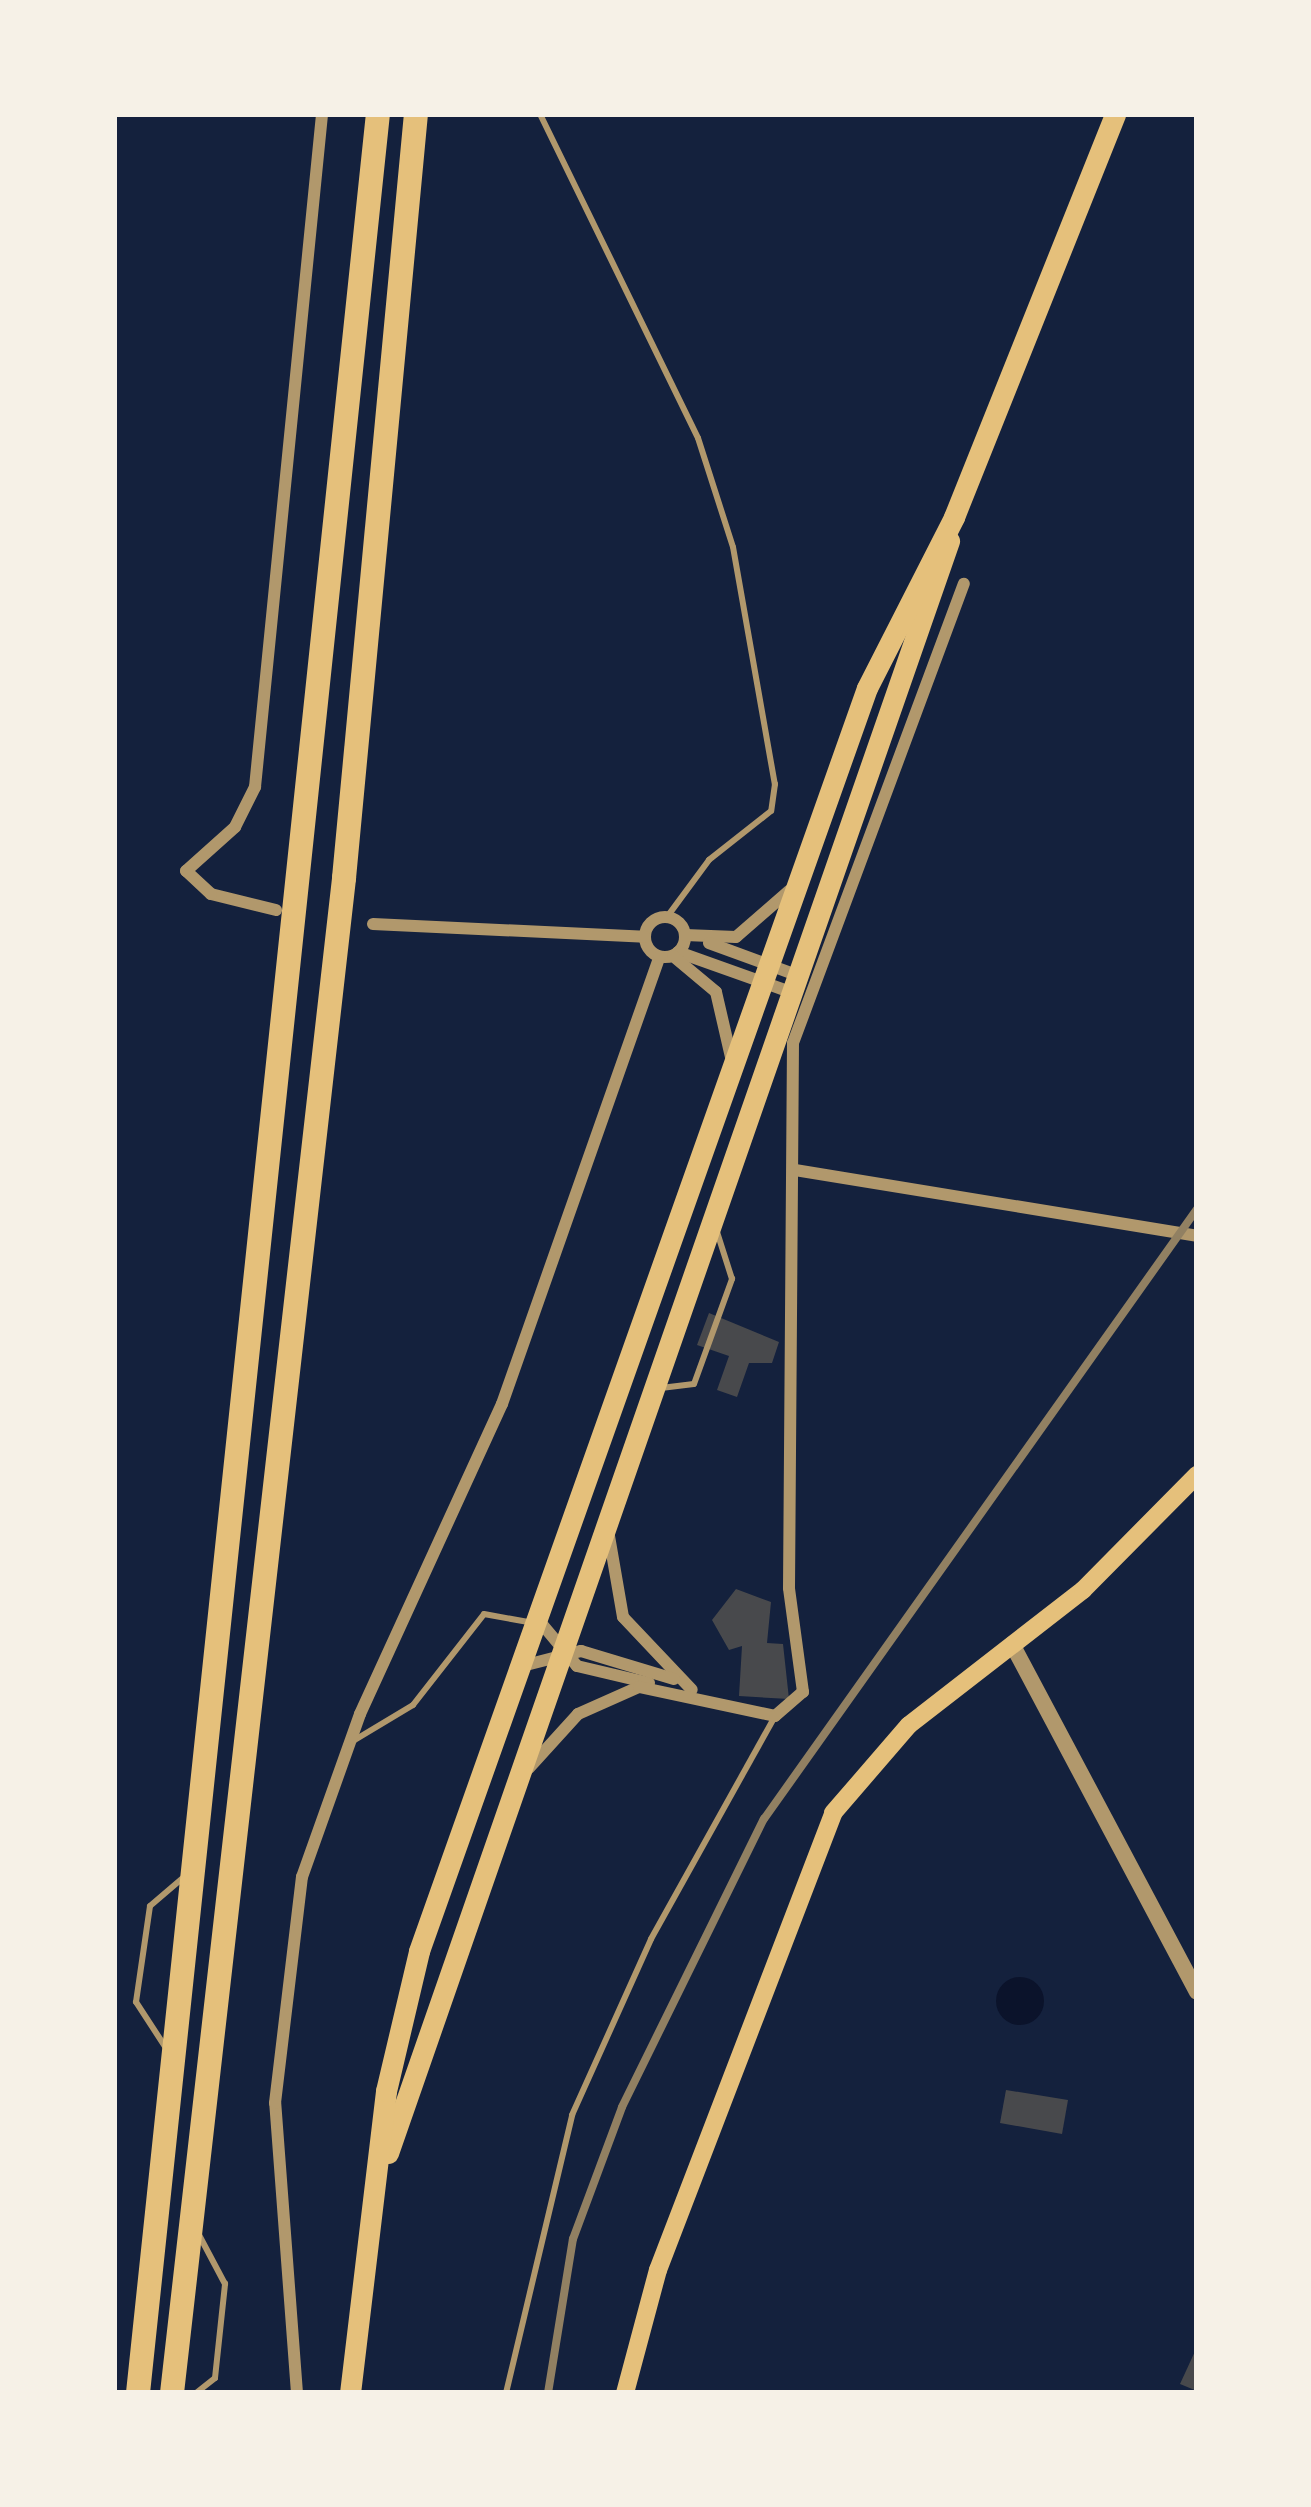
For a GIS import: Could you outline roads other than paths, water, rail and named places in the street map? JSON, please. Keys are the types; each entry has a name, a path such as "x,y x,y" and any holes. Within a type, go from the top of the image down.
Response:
{"highway":[{"path":"138,2393 378,114"},
{"path":"172,2393 344,878 416,114"}],"main road":[{"path":"381,2170 788,982 904,691 954,517 1115,114"},
{"path":"350,2393 381,2170 386,2091 419,1952 540,1627 794,886 883,651 954,517"},
{"path":"625,2393 665,2249 833,1813 909,1726 1083,1590 1197,1474"}],"street":[{"path":"276,910 211,894 186,872 235,827 255,787 322,114"},
{"path":"540,1627 560,1653 776,1716 803,1693 805,1660 789,1588 800,1013 964,584"},
{"path":"709,943 753,928 794,886"},
{"path":"645,937 667,917 685,934 788,982"},
{"path":"373,924 645,937 716,992 731,1064"},
{"path":"297,2393 275,2103 302,1876 350,1743 502,1404 670,955 685,934"},
{"path":"670,955 764,973"},
{"path":"795,1170 1197,1236"},
{"path":"609,1512 616,1601 680,1681 698,1695"},
{"path":"1012,1644 1197,1991"},
{"path":"526,1665 560,1653 680,1681"},
{"path":"507,1798 578,1714 663,1686"}],"lane":[{"path":"540,114 698,438 733,547 776,784 771,811 709,860 667,917"},
{"path":"652,1388 694,1384 731,1279 710,1209"},
{"path":"350,1743 413,1705 484,1614 540,1627"},
{"path":"506,2393 580,2095 776,1716"},
{"path":"175,2062 136,2002 149,1906 196,1867"},
{"path":"193,2222 226,2284 214,2378 196,2393"}],"water":[{"path":"1020,1977 1037,1984 1044,2001 1037,2018 1020,2025 1003,2018 996,2001 1003,1984"}],"railway":[{"path":"548,2393 573,2239 622,2107 764,1819 1197,1209"}]}
